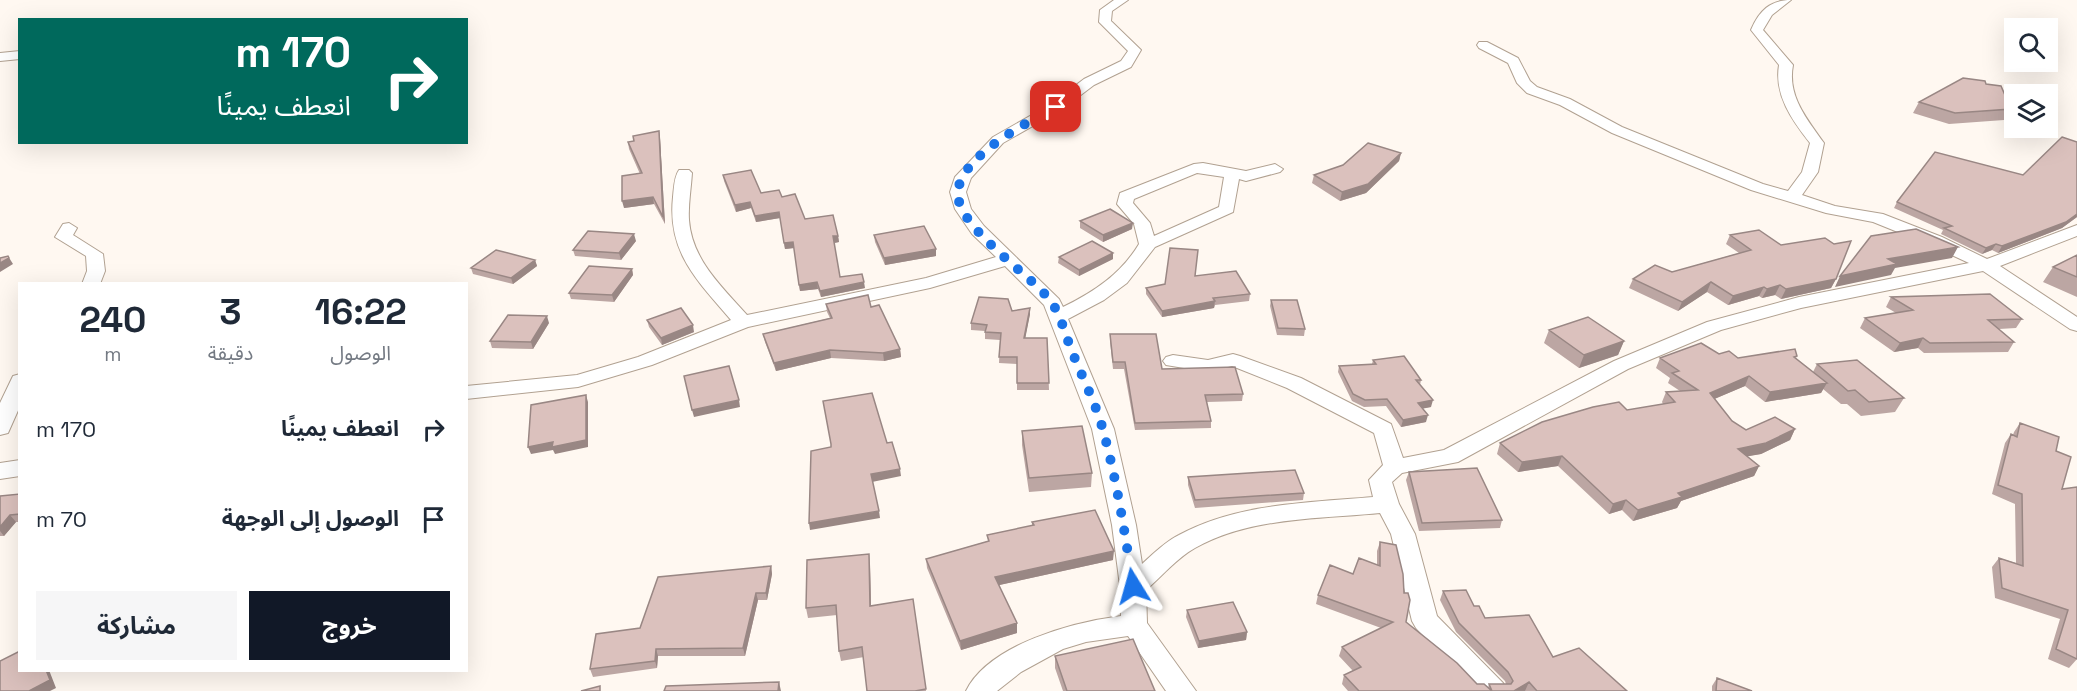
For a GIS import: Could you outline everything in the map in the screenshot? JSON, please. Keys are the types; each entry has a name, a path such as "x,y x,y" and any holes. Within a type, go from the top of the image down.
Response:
{"street":[{"path":"1122,0 1106,10 1105,22 1135,50 1126,64 1089,82 1056,107 998,140 963,177 958,192 963,209 978,230 1006,261 1052,303 1103,429 1124,525 1133,586 1134,625 1182,691"},
{"path":"1785,0 1772,8 1760,20 1757,30 1782,57 1786,65 1783,75 1788,95 1798,116 1817,143 1810,172 1791,199"},
{"path":"1483,45 1513,61 1524,83 1532,90 1565,102 1617,130 1678,156 1791,199 1832,210 1877,218 1936,241 1986,265 2077,325"},
{"path":"0,57 18,55"},
{"path":"1058,317 1098,298 1120,282 1139,261 1148,243 1142,223 1125,204 1126,196 1184,171 1203,168 1233,174 1256,175 1275,169"},
{"path":"684,173 681,225 687,248 699,270 743,322"},
{"path":"1148,243 1184,230 1227,209 1233,174"},
{"path":"69,228 64,237 94,254 96,271 92,282"},
{"path":"1493,691 1425,621 1403,534 1387,504 1380,480 1395,467 1450,457 1621,365 1722,323 1799,303 1986,265 2033,249 2077,230"},
{"path":"468,393 548,385 602,375 645,361 743,322 930,283 1006,261"},
{"path":"1173,361 1208,366 1233,360 1294,383 1383,429 1395,467"},
{"path":"0,428 18,385"},
{"path":"0,471 18,468"},
{"path":"1133,586 1184,543 1216,527 1244,519 1387,504"},
{"path":"980,691 1020,658 1057,641 1076,633 1134,625"}],"building":[{"path":"1963,78 2001,86 2004,93 2004,110 1955,113 1919,102"},
{"path":"659,131 663,217 653,197 622,201 622,176 642,173 628,142 634,141 633,136"},
{"path":"2062,137 2077,142 2077,214 2066,222 2002,246 1996,244 1986,248 1944,228 1952,226 1897,202 1935,152 2023,175"},
{"path":"1368,143 1401,153 1368,184 1342,192 1314,175 1343,165"},
{"path":"751,170 761,193 779,190 782,197 795,194 805,219 833,215 838,236 833,236 840,277 862,274 864,282 820,291 817,282 799,285 793,242 784,243 779,212 755,216 750,202 735,205 723,175"},
{"path":"1110,209 1133,223 1103,235 1080,221"},
{"path":"924,226 936,249 884,258 874,235"},
{"path":"1916,229 1958,247 1888,259 1897,264 1840,276 1871,236"},
{"path":"1759,230 1781,245 1825,238 1834,244 1851,241 1836,279 1786,289 1780,285 1767,289 1764,287 1733,296 1711,282 1682,302 1633,279 1655,265 1672,272 1751,250 1730,235"},
{"path":"588,231 634,234 619,253 573,250"},
{"path":"1092,241 1113,253 1079,270 1059,257"},
{"path":"1170,248 1198,250 1195,276 1236,271 1250,294 1213,298 1215,301 1162,311 1146,288 1165,284"},
{"path":"496,250 535,260 511,278 471,268"},
{"path":"2077,255 2077,277 2053,267"},
{"path":"8,256 9,258 0,263 0,258"},
{"path":"589,266 632,269 612,295 569,293"},
{"path":"1990,294 2022,319 1988,320 2014,342 1930,343 1923,338 1900,343 1865,318 1913,310 1891,297"},
{"path":"868,295 871,307 879,305 900,349 883,353 830,350 774,363 763,334 832,318 826,304"},
{"path":"979,297 1008,299 1012,311 1030,308 1024,338 1047,338 1049,383 1017,383 1017,357 999,357 1001,333 985,332 987,325 971,323"},
{"path":"1271,300 1297,300 1305,329 1278,328"},
{"path":"681,308 693,325 661,338 647,320"},
{"path":"508,315 547,316 531,342 490,341"},
{"path":"1588,317 1624,341 1584,355 1549,330"},
{"path":"1110,334 1156,334 1162,369 1235,367 1243,394 1205,395 1211,421 1135,423 1125,362 1113,362"},
{"path":"1701,343 1719,354 1729,351 1738,358 1795,349 1797,356 1794,357 1827,383 1770,392 1749,376 1710,393 1732,421 1746,430 1775,417 1795,429 1766,443 1738,449 1759,466 1678,493 1682,497 1638,510 1626,500 1613,504 1562,456 1522,462 1500,443 1542,422 1593,407 1619,402 1627,410 1675,402 1666,392 1698,390 1672,373 1679,371 1660,358"},
{"path":"1404,356 1421,380 1416,380 1433,400 1418,403 1428,415 1403,420 1387,399 1365,400 1353,394 1339,366 1376,364 1373,360"},
{"path":"1857,360 1904,398 1869,402 1855,390 1848,391 1817,364"},
{"path":"729,366 739,400 692,410 684,376"},
{"path":"872,393 887,443 892,442 900,469 871,474 879,511 809,523 811,451 831,447 823,401"},
{"path":"586,395 586,440 552,447 553,442 528,447 531,405"},
{"path":"2020,423 2059,437 2056,451 2071,457 2062,489 2077,487 2077,659 2056,649 2068,610 2002,588 1999,558 2023,566 2022,494 1998,485 2011,434 2017,437"},
{"path":"1082,426 1092,473 1029,478 1022,431"},
{"path":"1477,468 1502,520 1422,523 1409,472"},
{"path":"1295,470 1304,493 1195,500 1188,477"},
{"path":"18,494 18,514 10,515 0,527 0,496"},
{"path":"1095,510 1114,551 995,577 1017,623 960,641 926,559 989,541 987,535 1034,525 1032,522"},
{"path":"1380,542 1396,545 1403,574 1404,593 1408,593 1410,600 1406,622 1457,663 1477,684 1484,684 1492,691 1359,691 1344,675 1361,667 1342,647 1393,622 1318,595 1330,565 1353,574 1359,558 1380,566"},
{"path":"869,554 870,606 913,599 926,689 867,691 862,647 839,651 836,605 806,608 807,560"},
{"path":"771,566 766,593 756,593 743,648 656,649 655,661 590,669 596,634 640,628 658,577"},
{"path":"1466,590 1474,606 1479,606 1485,618 1529,615 1553,657 1579,648 1627,691 1537,691 1529,682 1514,691 1492,691 1489,684 1511,684 1513,681 1508,672 1459,623 1443,591"},
{"path":"1233,602 1247,632 1199,641 1187,610"},
{"path":"1133,639 1155,691 1067,691 1055,656"},
{"path":"18,652 18,672 47,672 50,680 29,691 0,691 0,661"},
{"path":"1717,678 1752,691 1716,691"},
{"path":"779,682 778,691 664,691 666,686"},
{"path":"600,686 600,691 581,691"}],"route":[{"path":"1056,107 998,140 963,177 958,192 963,209 978,230 1006,261 1052,303 1061,323 1103,429 1124,525 1133,586"}]}
